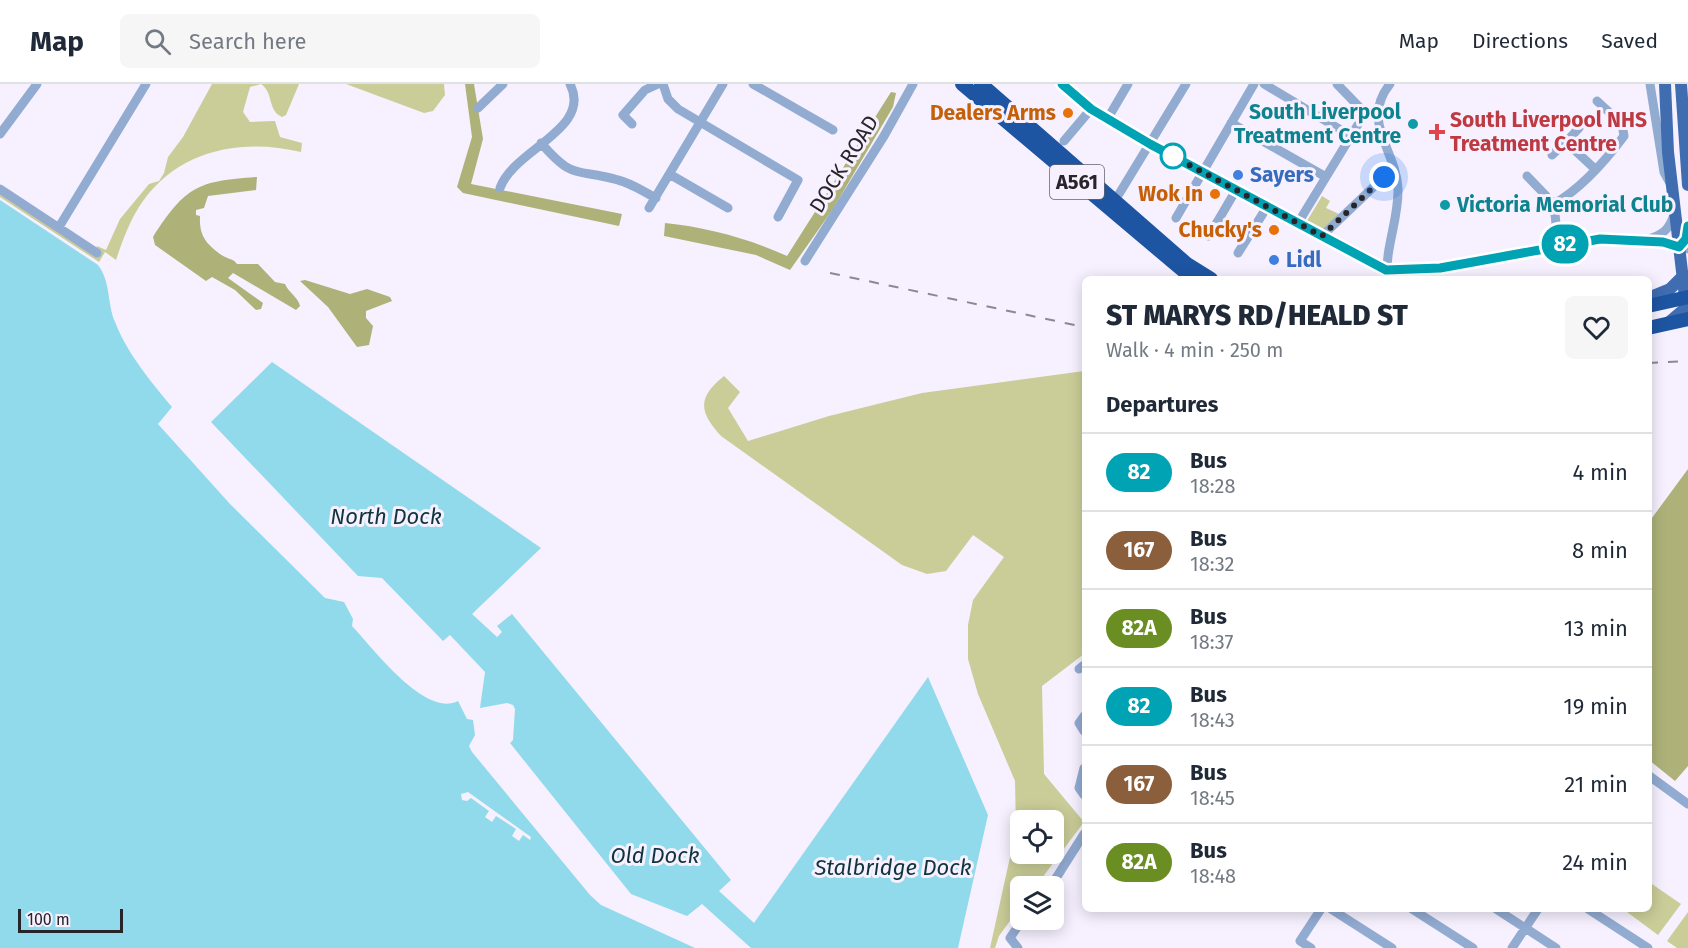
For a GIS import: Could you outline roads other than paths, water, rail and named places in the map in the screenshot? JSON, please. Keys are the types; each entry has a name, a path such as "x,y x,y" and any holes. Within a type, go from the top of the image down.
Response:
{"highway":[{"name":"A561","path":"962,84 1189,276"},
{"name":"A561","path":"981,84 1187,264 1206,276"},
{"path":"1652,305 1687,300"},
{"path":"1652,327 1688,319"}],"main road":[{"path":"1665,84 1671,185 1683,248 1682,277 1687,300 1668,323"},
{"path":"1671,185 1688,181 1681,84"},
{"path":"1652,296 1670,289 1682,277"}],"street":[{"path":"0,134 37,84"},
{"path":"59,227 146,84"},
{"path":"478,108 502,84"},
{"path":"501,188 511,169 571,118 576,101 570,84"},
{"path":"632,124 623,115 645,90 657,84"},
{"path":"663,84 668,99 678,109 798,180 778,217"},
{"path":"649,208 671,175 723,84"},
{"path":"753,84 833,130"},
{"name":"DOCK ROAD","path":"805,261 884,136 912,84"},
{"path":"1108,118 1128,84"},
{"path":"1119,194 1186,84"},
{"path":"1176,218 1254,84"},
{"path":"1264,84 1351,136"},
{"path":"1337,84 1365,113 1377,113"},
{"path":"1387,274 1386,250 1398,189 1382,138 1377,113 1382,94 1390,84"},
{"path":"1650,84 1664,172 1671,185"},
{"path":"1065,85 1091,109 1150,144 1322,236 1387,274 1440,268 1558,244 1600,239 1663,242 1683,248 1688,226"},
{"path":"1554,204 1595,169 1623,136 1622,124 1597,101"},
{"path":"1064,141 1091,109"},
{"path":"1298,224 1365,113"},
{"path":"1231,123 1326,177"},
{"path":"1552,155 1579,128"},
{"path":"1566,142 1595,169"},
{"path":"541,143 561,166 570,171 619,180 656,198"},
{"path":"1322,236 1393,171"},
{"path":"671,175 728,208"},
{"path":"1527,176 1554,204 1558,244"},
{"path":"0,189 97,252"},
{"path":"1209,236 1236,190"},
{"path":"1238,253 1267,207"},
{"path":"1641,242 1664,233 1670,227 1675,212"},
{"path":"1082,776 1079,788 1082,792"},
{"path":"1652,778 1688,804"},
{"path":"1057,876 1082,837"},
{"path":"1311,948 1300,941 1319,912"},
{"path":"1336,912 1392,948"},
{"path":"1417,912 1473,948"},
{"path":"1501,912 1556,948"},
{"path":"1512,948 1536,912"},
{"path":"1593,912 1648,948"},
{"path":"1015,930 1010,938 1018,948"}],"water":[{"path":"0,200 98,265 105,278 113,315 120,334 140,367 172,407 158,424 230,504 325,598 344,602 353,619 352,626 400,678 430,700 445,704 458,701 467,719 473,720 475,735 469,746 472,752 590,895 601,905 695,948 0,948"},
{"path":"272,362 541,548 472,614 497,637 502,632 497,626 512,614 731,880 719,891 754,923 928,677 988,815 958,948 751,948 702,904 687,916 631,894 510,743 513,740 515,709 513,705 507,703 480,708 485,672 450,635 443,641 382,578 358,576 211,422"}],"railway":[{"path":"830,273 1082,327"},
{"path":"1652,363 1688,361"}],"place":[{"name":"Dealers Arms","path":"1068,113"},
{"name":"South Liverpool Treatment Centre","path":"1413,124"},
{"name":"South Liverpool NHS Treatment Centre","path":"1437,132"},
{"name":"Sayers","path":"1238,175"},
{"name":"Wok In","path":"1215,194"},
{"name":"Victoria Memorial Club","path":"1445,205"},
{"name":"Chucky's","path":"1274,230"},
{"name":"Lidl","path":"1274,260"}],"water label":[{"name":"North Dock","path":"386,516"},
{"name":"Old Dock","path":"655,855"},
{"name":"Stalbridge Dock","path":"893,867"}]}
